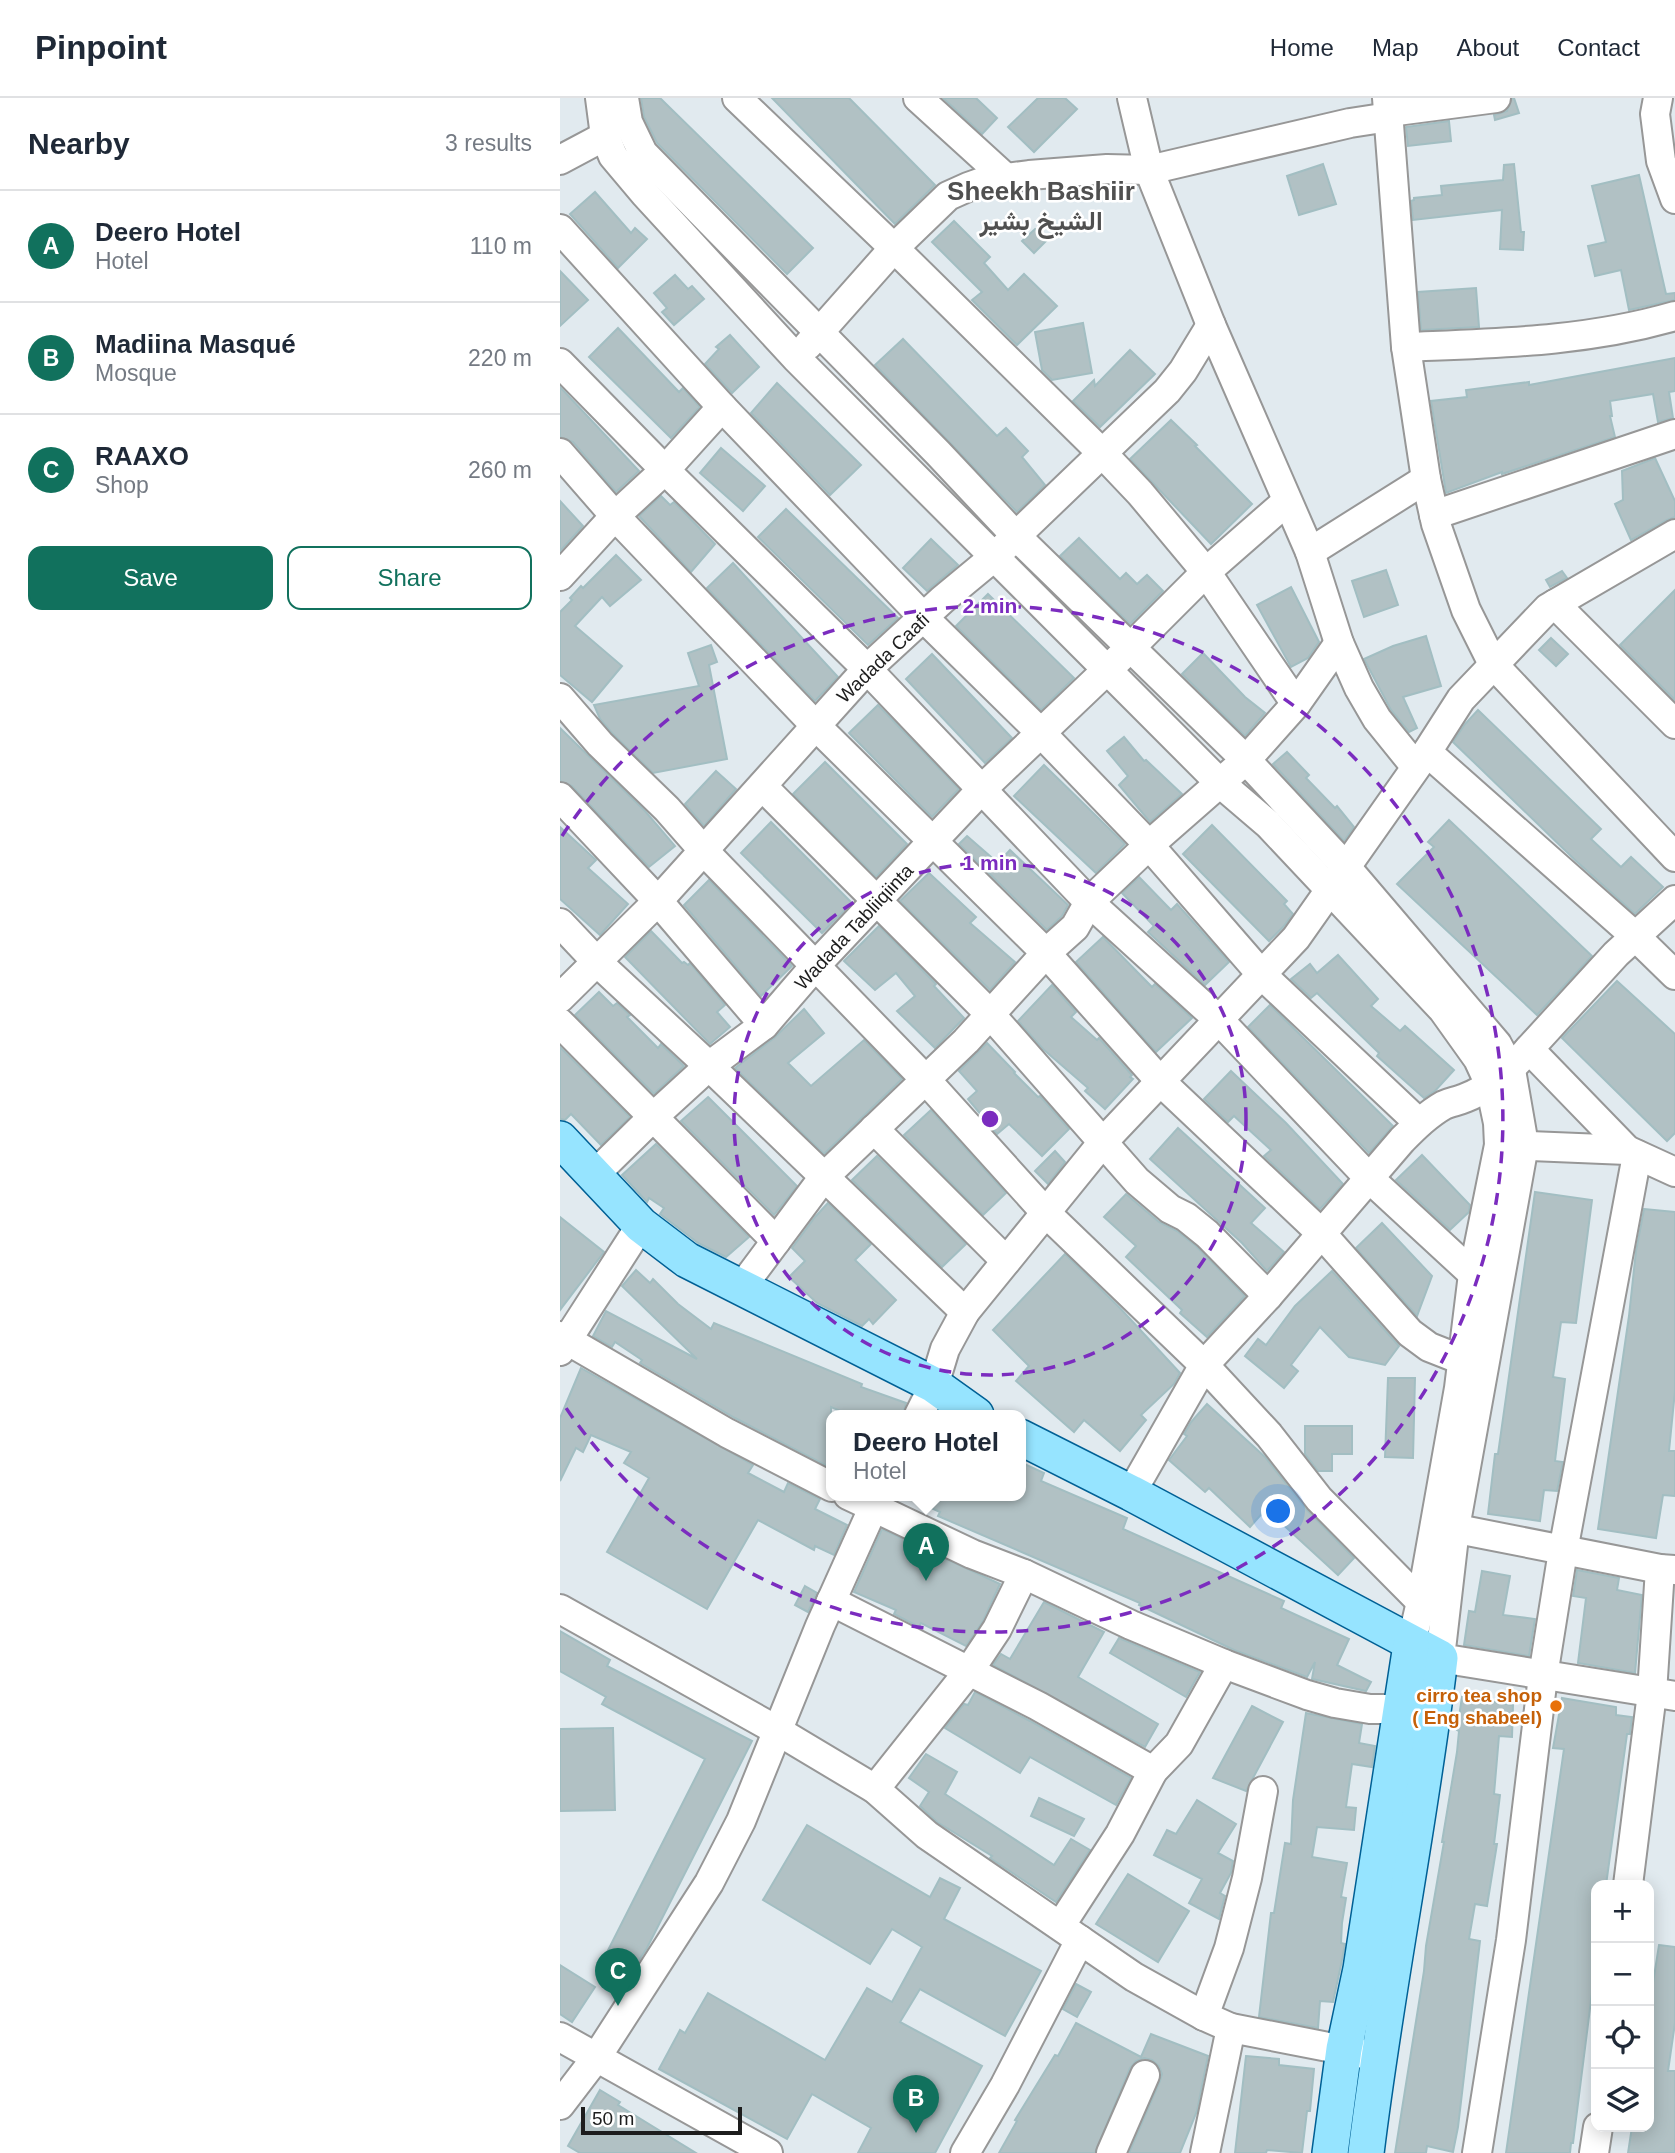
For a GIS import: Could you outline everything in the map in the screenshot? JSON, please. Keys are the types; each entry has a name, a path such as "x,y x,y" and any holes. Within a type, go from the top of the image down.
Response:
{"main road":[{"path":"560,1139 641,1225 687,1260 741,1288 927,1400 960,1410"},
{"path":"1026,1440 1131,1493 1425,1652"},
{"path":"1393,1872 1402,1709 1425,1652"},
{"path":"1366,2153 1361,2053 1362,1969 1393,1872 1429,1743 1425,1652"},
{"path":"1330,2153 1361,2053"}],"street":[{"path":"600,98 605,136 612,156 796,358 1220,783 1339,878"},
{"path":"624,98 628,122 643,153 1016,536 1246,760 1443,1010 1478,1059 1510,1068 1632,1153 1675,1172"},
{"path":"737,98 894,248 1103,454 1140,494 1206,572 1296,704"},
{"path":"918,98 1007,179"},
{"path":"1132,98 1149,170 1211,325 1310,552 1339,643 1359,688 1377,719 1421,759 1635,936 1675,975"},
{"path":"796,358 894,248 948,196 985,181 1107,169 1149,170 1350,123 1388,109 1496,98"},
{"path":"1658,98 1655,114 1661,161 1675,196"},
{"path":"1388,109 1406,347 1426,479 1434,515 1466,610 1493,664 1675,857"},
{"path":"560,160 605,136"},
{"path":"560,229 722,407 924,618 1041,733 1149,845 1262,975 1419,1123"},
{"path":"1406,347 1551,340 1616,332 1675,316"},
{"name":"Wadada Caafi","path":"560,998 658,901 867,669 994,557 1167,391 1183,371 1211,325"},
{"path":"560,363 867,669 1089,902 1219,1020 1370,1179 1473,1274 1500,1276"},
{"path":"560,576 615,516 665,470 722,407"},
{"path":"1434,515 1675,435"},
{"path":"560,453 615,516 815,725 1046,953 1160,1081 1321,1233 1410,1333 1429,1347 1462,1360"},
{"path":"1310,552 1426,479"},
{"name":"Wadada Tabliiqiinta","path":"593,1176 709,1066 764,1025 815,966 981,790 1206,572 1286,502"},
{"path":"927,1400 946,1349 964,1312 1103,1142 1296,938 1461,699 1532,624 1555,604 1675,534"},
{"path":"1555,604 1675,724"},
{"path":"741,1288 823,1178 1075,927 1089,902 1246,760 1296,704 1339,643"},
{"path":"560,698 600,744 667,809 703,850 925,1079 1046,1213 1204,1364 1269,1435 1319,1499 1421,1602"},
{"path":"763,787 990,1014 1137,1181 1170,1209 1186,1217 1207,1234 1268,1296"},
{"path":"560,797 658,901 764,1025"},
{"path":"1131,1493 1204,1364 1268,1296 1419,1123 1445,1105 1465,1098 1510,1068 1635,936 1675,900"},
{"path":"560,923 596,961 964,1312"},
{"path":"560,1023 776,1241"},
{"path":"1425,1652 1444,1526 1469,1390 1500,1276 1512,1145 1498,1124 1510,1068"},
{"path":"874,1129 1006,1261"},
{"path":"1512,1145 1632,1153"},
{"path":"1469,1390 1462,1360 1473,1274 1512,1145"},
{"path":"1477,2153 1511,1940 1544,1676 1563,1551 1632,1153"},
{"path":"641,1225 562,1342 826,1484"},
{"path":"560,2105 596,2058 709,1883 741,1821 831,1601 865,1501"},
{"path":"870,1501 972,1554 1024,1574 1131,1625 1224,1664 1316,1698 1370,1709 1402,1709"},
{"path":"1444,1526 1667,1570 1664,1694 1629,1880"},
{"path":"1425,1652 1421,1602 1444,1526"},
{"path":"875,1789 969,1671 996,1629 1024,1574"},
{"path":"831,1601 1038,1706 1153,1771"},
{"path":"560,1609 778,1731 875,1789 927,1835 1135,1977 1204,2016 1231,2028 1361,2053"},
{"path":"1425,1652 1544,1676 1664,1694"},
{"path":"965,2153 1005,2085 1070,1932 1153,1771 1179,1744 1224,1664"},
{"path":"1204,2016 1229,1948 1244,1890 1263,1791"},
{"path":"1205,2153 1231,2028"},
{"path":"560,2036 768,2153"},
{"path":"1111,2153 1145,2075"},
{"path":"1594,2153 1597,2132"}],"building":[{"path":"641,98 660,98 813,248 787,274 657,143 644,117"},
{"path":"772,98 849,98 935,185 895,224"},
{"path":"943,98 976,98 997,118 982,134"},
{"path":"1038,98 1065,98 1077,109 1034,152 1008,127"},
{"path":"1512,98 1519,113 1495,120 1494,115 1507,111"},
{"path":"1449,121 1451,141 1408,146 1406,127"},
{"path":"1323,164 1336,204 1299,215 1287,176"},
{"path":"1514,164 1521,232 1524,232 1523,250 1500,249 1502,210 1413,220 1411,201 1414,198 1442,195 1441,186 1503,180 1504,165"},
{"path":"1639,175 1666,294 1675,293 1675,300 1629,310 1621,270 1595,276 1588,246 1606,242 1592,186"},
{"path":"595,192 631,233 635,228 647,239 618,268 570,214"},
{"path":"954,221 990,257 984,263 1008,290 1024,274 1057,306 1017,345 972,300 982,292 932,242"},
{"path":"1035,229 1047,240 1034,253 1022,241"},
{"path":"560,271 588,300 560,326"},
{"path":"675,275 688,289 692,286 704,299 674,325 662,312 667,308 654,293"},
{"path":"1476,288 1479,327 1421,330 1418,292"},
{"path":"1083,323 1092,373 1052,380 1042,370 1035,332"},
{"path":"618,328 679,392 683,388 700,407 671,438 589,357"},
{"path":"730,335 759,367 732,393 705,364 719,349 716,347"},
{"path":"903,339 997,436 1006,428 1028,451 1022,457 1045,485 1017,512 875,365"},
{"path":"1130,350 1155,374 1100,427 1073,401 1094,380 1095,386"},
{"path":"1675,358 1675,391 1669,392 1673,418 1658,422 1653,394 1610,401 1615,437 1502,472 1446,493 1431,401 1467,397 1466,390 1529,382 1529,385"},
{"path":"777,383 861,465 830,495 751,413"},
{"path":"560,387 639,471 616,492 573,442 560,437"},
{"path":"1171,420 1252,504 1211,544 1130,459"},
{"path":"721,448 765,486 743,511 700,473"},
{"path":"1655,458 1675,501 1675,517 1631,540 1615,504 1623,500 1622,471"},
{"path":"661,496 670,505 674,502 715,544 691,572 639,516"},
{"path":"560,501 583,526 560,551"},
{"path":"786,509 898,618 868,645 758,537"},
{"path":"1079,538 1120,579 1126,573 1137,584 1147,575 1163,591 1130,624 1060,556"},
{"path":"931,539 958,565 927,591 903,568"},
{"path":"616,555 641,580 610,606 602,597 575,626 622,666 592,702 560,675 560,612 581,586 583,588"},
{"path":"733,563 838,677 815,701 707,588"},
{"path":"1386,570 1398,605 1364,617 1352,581"},
{"path":"1562,571 1567,578 1550,587 1546,580"},
{"path":"1291,587 1319,642 1308,658 1291,667 1257,605"},
{"path":"1675,590 1675,700 1620,645"},
{"path":"988,594 1074,678 1041,710 956,626"},
{"path":"1426,636 1441,686 1403,697 1417,728 1409,732 1391,710 1364,659 1393,646"},
{"path":"1551,638 1568,654 1556,666 1539,650"},
{"path":"711,645 717,662 709,665 727,759 653,773 612,733 600,719 594,705 699,686 688,653"},
{"path":"1203,653 1245,697 1265,713 1245,736 1182,674"},
{"path":"932,654 1012,738 985,763 906,679"},
{"path":"878,705 959,789 932,817 849,733"},
{"path":"1478,710 1601,829 1591,839 1621,867 1631,857 1663,887 1635,914 1453,742"},
{"path":"560,728 645,811 675,846 649,867 572,786 560,781"},
{"path":"1124,737 1144,761 1182,794 1150,822 1119,785 1128,776 1107,751"},
{"path":"1287,752 1309,775 1306,778 1335,808 1337,806 1354,827 1344,841 1273,764"},
{"path":"825,762 907,844 876,877 793,794"},
{"path":"1044,765 1125,844 1096,873 1014,796"},
{"path":"716,771 736,789 704,826 685,804"},
{"path":"1449,820 1592,956 1537,1015 1397,884 1434,847 1428,842"},
{"path":"771,822 852,903 822,933 741,853"},
{"path":"1212,825 1287,901 1284,904 1293,914 1269,941 1183,854"},
{"path":"560,827 596,860 588,868 628,904 600,935 560,899"},
{"path":"967,836 998,863 1010,850 1068,905 1062,916 1047,930 959,844"},
{"path":"929,873 976,917 970,923 1015,962 990,990 900,901"},
{"path":"1139,877 1171,910 1177,904 1229,962 1205,985 1148,932 1154,926 1122,893"},
{"path":"709,880 792,966 761,996 684,905"},
{"path":"879,926 936,984 934,986 964,1018 935,1048 897,1011 915,996 896,973 875,990 844,961"},
{"path":"651,931 682,963 690,963 725,1005 717,1012 730,1027 710,1044 625,957"},
{"path":"1103,937 1152,987 1155,984 1192,1018 1156,1052 1076,962"},
{"path":"1338,955 1378,999 1371,1006 1400,1031 1405,1026 1454,1070 1435,1091 1424,1098 1377,1056 1379,1053 1317,993 1311,998 1291,979 1310,964 1317,973"},
{"path":"1617,981 1675,1034 1675,1133 1667,1141 1562,1038"},
{"path":"1052,985 1076,1012 1071,1017 1097,1040 1099,1038 1132,1075 1130,1077 1133,1079 1105,1109 1085,1091 1088,1088 1043,1049 1018,1021"},
{"path":"599,992 613,1006 617,1003 658,1048 661,1044 684,1066 654,1094 575,1015"},
{"path":"1270,1005 1393,1126 1369,1153 1248,1027"},
{"path":"804,1009 824,1033 788,1063 811,1086 864,1040 902,1079 824,1154 735,1068 774,1038"},
{"path":"987,1043 1069,1129 1042,1156 1009,1124 997,1134 968,1099 977,1091 959,1071"},
{"path":"560,1047 630,1117 601,1145 571,1114 565,1120 560,1119"},
{"path":"1231,1071 1286,1123 1343,1184 1320,1209 1264,1156 1271,1150 1234,1116 1228,1122 1204,1099"},
{"path":"708,1097 797,1186 774,1215 681,1121"},
{"path":"931,1110 1006,1193 983,1215 904,1135"},
{"path":"1178,1128 1265,1208 1251,1223 1284,1252 1267,1271 1242,1243 1150,1159"},
{"path":"656,1144 749,1237 726,1257 698,1243 660,1214 664,1208 649,1198 647,1202 622,1175"},
{"path":"1055,1151 1065,1162 1048,1184 1035,1171"},
{"path":"1422,1155 1470,1205 1469,1212 1450,1230 1396,1180"},
{"path":"877,1156 966,1244 942,1267 852,1180"},
{"path":"1535,1192 1592,1200 1576,1323 1561,1322 1553,1377 1565,1379 1555,1461 1563,1462 1557,1491 1544,1490 1540,1521 1488,1514"},
{"path":"1126,1194 1159,1222 1177,1231 1196,1246 1245,1296 1207,1337 1126,1257 1136,1246 1104,1217"},
{"path":"828,1203 871,1244 855,1260 896,1300 873,1324 869,1319 862,1326 817,1303 789,1277 805,1261 792,1248"},
{"path":"1644,1209 1675,1212 1675,1391 1669,1451 1675,1451 1675,1496 1663,1495 1656,1538 1598,1529"},
{"path":"560,1217 604,1252 560,1310"},
{"path":"1382,1223 1432,1276 1417,1316 1356,1248"},
{"path":"1065,1254 1180,1373 1174,1384 1141,1415 1146,1420 1120,1451 1084,1420 1074,1432 1016,1381 1029,1366 993,1330"},
{"path":"636,1270 650,1283 653,1279 678,1304 711,1329 714,1323 862,1384 861,1387 906,1403 904,1410 838,1410 831,1407 831,1410 826,1410 826,1465 735,1418 640,1363 642,1360 615,1342 612,1347 593,1336 606,1311 697,1359 622,1286"},
{"path":"1332,1271 1399,1346 1385,1365 1349,1357 1320,1327 1291,1365 1298,1371 1284,1388 1245,1356 1258,1339 1266,1345 1295,1306"},
{"path":"581,1368 753,1465 748,1473 784,1492 788,1483 820,1499 815,1509 847,1525 834,1555 815,1546 814,1550 758,1520 707,1609 607,1552 649,1478 624,1463 631,1452 591,1435 583,1452 576,1448 560,1481 560,1418"},
{"path":"1388,1378 1415,1378 1413,1458 1385,1457"},
{"path":"1207,1404 1265,1457 1306,1509 1354,1558 1338,1575 1266,1509 1250,1527 1209,1488 1205,1492 1169,1460 1187,1436 1184,1434 1191,1422"},
{"path":"1305,1426 1352,1426 1352,1454 1332,1454 1332,1471 1318,1471 1305,1454"},
{"path":"1026,1465 1044,1473 1041,1481 1127,1518 1123,1529 1284,1601 1281,1608 1349,1639 1337,1665 1371,1682 1366,1691 1312,1679 1315,1662 1307,1677 1234,1650 1139,1605 1140,1603 938,1516 940,1512 916,1501 1026,1501"},
{"path":"882,1529 1000,1584 983,1621 966,1646 921,1623 919,1627 894,1614 896,1610 854,1592"},
{"path":"1577,1570 1619,1578 1617,1590 1642,1595 1635,1673 1578,1663 1586,1598 1573,1596"},
{"path":"1482,1571 1510,1576 1503,1615 1535,1619 1529,1656 1464,1645 1469,1611 1475,1612"},
{"path":"805,1586 817,1593 808,1612 795,1605"},
{"path":"1044,1602 1104,1632 1078,1677 1158,1724 1145,1747 993,1665 1001,1654 1010,1659"},
{"path":"560,1631 610,1660 607,1666 752,1741 647,1948 628,1977 601,1964 705,1759 602,1704 606,1697 560,1671"},
{"path":"1119,1638 1200,1672 1186,1697 1110,1653"},
{"path":"975,1692 1131,1778 1116,1805 1030,1757 1020,1773 945,1728 964,1704 968,1705"},
{"path":"1462,1697 1513,1705 1512,1737 1499,1736 1494,1794 1500,1795 1494,1844 1497,1844 1487,1906 1475,1904 1469,1939 1480,1941 1458,2127 1453,2152 1427,2146 1426,2153 1395,2153 1444,1842"},
{"path":"1562,1698 1616,1707 1616,1715 1632,1717 1630,1734 1627,1734 1607,1880 1591,1880 1591,2001 1573,2143 1570,2153 1506,2153 1564,1749 1553,1748"},
{"path":"1252,1706 1283,1722 1246,1791 1213,1778"},
{"path":"1306,1713 1362,1724 1359,1743 1375,1746 1372,1767 1352,1764 1346,1807 1356,1808 1354,1830 1317,1827 1312,1857 1347,1863 1341,1897 1346,1898 1341,1943 1345,1944 1333,2002 1320,2001 1318,2028 1259,2017 1271,1913 1274,1913 1285,1843 1291,1844 1293,1800"},
{"path":"613,1728 615,1810 560,1811 560,1729"},
{"path":"926,1754 957,1772 945,1794 1054,1865 1071,1839 1090,1850 1056,1902 990,1858 992,1856 937,1822 920,1806 929,1792 909,1778"},
{"path":"1039,1798 1084,1819 1074,1836 1031,1816"},
{"path":"1197,1800 1236,1824 1218,1853 1233,1861 1231,1873 1220,1893 1225,1896 1219,1919 1189,1903 1202,1879 1154,1855 1167,1830 1176,1834"},
{"path":"807,1825 930,1897 940,1878 960,1888 944,1919 1041,1971 1005,2036 920,1989 900,2022 982,2066 935,2153 858,2153 871,2128 812,2094 787,2139 659,2069 680,2030 685,2033 708,1993 825,2060 867,1988 892,2002 922,1947 892,1929 870,1964 763,1900"},
{"path":"1128,1874 1189,1911 1158,1962 1096,1924"},
{"path":"1659,1945 1675,1947 1675,2023 1668,2071 1675,2071 1675,2153 1628,2153 1631,2132 1654,2132 1654,1976"},
{"path":"560,1965 595,1987 572,2022 560,2014"},
{"path":"1076,1984 1091,1992 1077,2017 1063,2009"},
{"path":"1076,2023 1141,2057 1151,2034 1208,2056 1197,2111 1180,2153 1129,2153 1162,2074 1159,2066 1144,2058 1136,2061 1130,2068 1095,2153 999,2153 1017,2121 1015,2120 1055,2055 1058,2056"},
{"path":"1246,2056 1279,2059 1279,2065 1314,2069 1302,2153 1267,2150 1266,2153 1235,2153"},
{"path":"600,2090 620,2102 618,2105 696,2153 580,2153 568,2146"}],"place":[{"name":"Deero Hotel","path":"926,1581"},
{"name":"cirro tea shop ( Eng shabeel)","path":"1556,1706"},
{"name":"RAAXO","path":"618,2006"},
{"name":"Madiina Masqué","path":"916,2133"}],"district":[{"name":"Sheekh Bashiir الشيخ بشير","path":"1041,206"}]}
